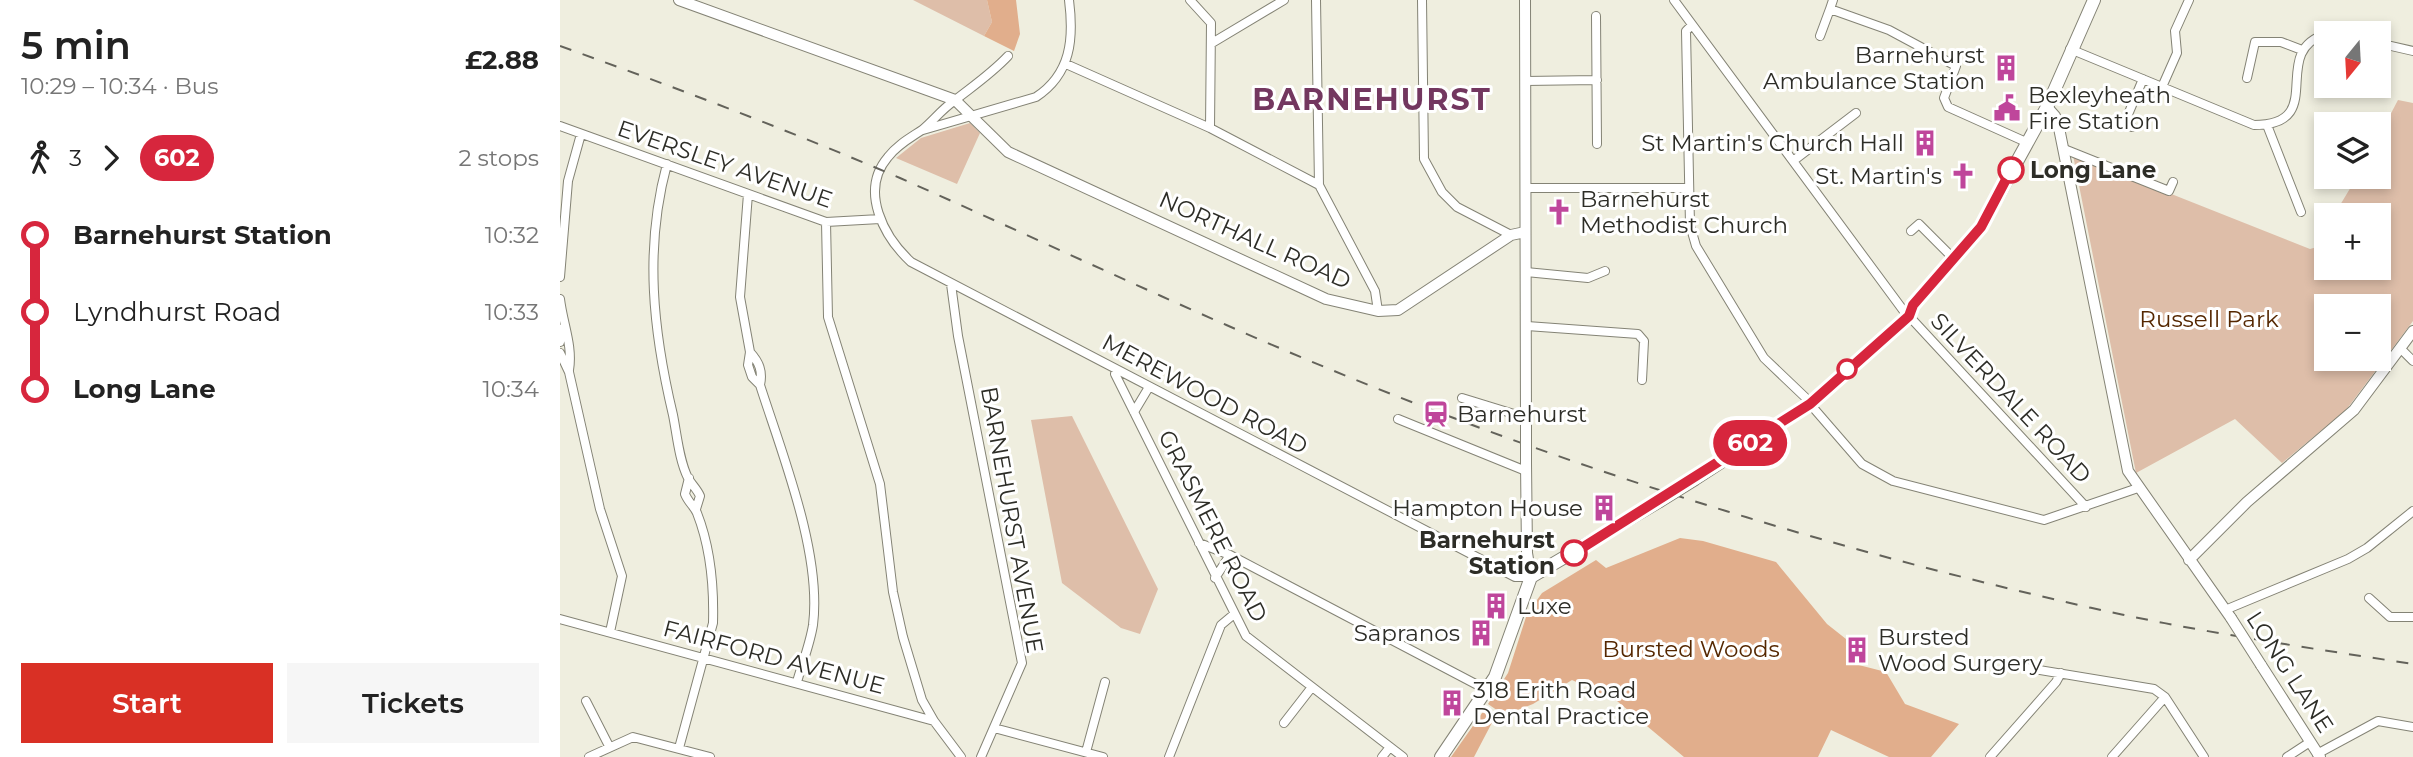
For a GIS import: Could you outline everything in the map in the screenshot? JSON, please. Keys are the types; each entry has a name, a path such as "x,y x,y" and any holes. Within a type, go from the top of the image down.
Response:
{"main road":[{"path":"1441,757 1488,690 1502,662 1531,577 1695,479 1808,402 1906,313 1955,260 1981,227 2047,107 2070,49 2094,0"}],"street":[{"name":"NORTHALL ROAD","path":"679,0 955,100 1008,152 1326,299 1378,311 1390,311 1406,306 1511,236 1525,232"},
{"path":"921,130 1035,97 1050,88 1066,64 1072,37 1069,0"},
{"path":"1190,0 1211,23 1210,128"},
{"path":"1212,43 1284,0"},
{"path":"1316,0 1319,186 1376,291 1378,311"},
{"path":"1422,0 1424,159 1442,192 1457,207 1511,236"},
{"path":"1525,0 1526,467 1527,553 1531,577"},
{"name":"SILVERDALE ROAD","path":"1674,0 1906,313 2086,507"},
{"path":"1820,36 1833,0"},
{"path":"2162,87 2176,53 2175,32 2189,0"},
{"path":"1830,9 1889,30 1956,66 1944,98 1948,107 2026,142"},
{"path":"1596,16 1597,144"},
{"path":"1692,25 1686,31 1690,225 1696,246 1764,358 1808,402 1862,464 1893,481 2044,520 2138,488"},
{"path":"2070,49 2254,125 2267,125 2287,114 2295,102 2296,64 2302,50 2314,40"},
{"path":"2247,78 2255,42 2281,42 2302,50"},
{"path":"2391,46 2413,51"},
{"path":"880,219 875,194 881,167 895,149 1009,57"},
{"path":"1066,64 1210,128 1319,186"},
{"path":"2132,127 2124,124 2143,79"},
{"path":"1525,81 1597,80"},
{"name":"LONG LANE","path":"2047,107 2056,116 2064,149 2124,458 2138,488 2228,614 2318,755"},
{"path":"1793,161 1856,113"},
{"path":"2267,125 2301,212"},
{"name":"EVERSLEY AVENUE","path":"560,126 826,222 880,219"},
{"path":"560,277 568,181 581,134"},
{"path":"2064,149 2169,191 2173,181"},
{"path":"667,164 659,193 652,300 659,355 689,478 700,496 696,509 714,602 713,623 679,748"},
{"path":"1525,188 1689,188"},
{"path":"748,194 740,297 750,352 758,362 762,376 760,385 794,492 811,564 813,625 797,682"},
{"name":"MEREWOOD ROAD","path":"880,219 899,251 911,262 951,284 1514,577 1531,577"},
{"path":"826,222 828,317 880,485 893,592 903,637 922,700 961,757"},
{"path":"1911,231 1919,224 1955,260"},
{"path":"1526,272 1588,278 1605,271"},
{"name":"BARNEHURST AVENUE","path":"951,284 958,336 1022,663 981,757"},
{"path":"560,299 563,328 572,350 569,372"},
{"path":"1527,326 1638,334 1644,341 1642,380"},
{"path":"560,342 563,328"},
{"path":"2189,560 2247,502 2354,411 2413,331"},
{"path":"2400,348 2413,360"},
{"path":"560,353 569,372 600,509 622,576 610,632"},
{"name":"GRASMERE ROAD","path":"1116,369 1115,374 1233,615 1246,636 1403,757"},
{"path":"1134,412 1149,387"},
{"path":"1462,398 1526,423"},
{"path":"1398,419 1526,467"},
{"path":"2228,614 2348,559 2367,548 2413,511"},
{"path":"1199,543 1230,555 1488,690"},
{"path":"1215,578 1230,555"},
{"path":"2369,598 2390,617 2413,617"},
{"path":"1169,757 1221,625 1233,615"},
{"name":"FAIRFORD AVENUE","path":"560,619 934,721"},
{"path":"2009,665 2154,689 2165,696 2204,757"},
{"path":"1990,757 2061,673"},
{"path":"1086,752 1105,682"},
{"path":"1284,723 1312,687"},
{"path":"2112,757 2165,696"},
{"path":"586,701 609,746"},
{"path":"2318,755 2378,721 2413,727"},
{"path":"994,728 1103,757"},
{"path":"589,757 633,737 710,757"},
{"path":"2287,757 2310,743"},
{"path":"1382,757 1390,747"}],"green space":[{"path":"913,0 987,0 992,22 984,36"},
{"path":"987,0 1016,0 1020,34 1014,51 984,36 992,22"},
{"name":"Russell Park","path":"2398,100 2413,103 2413,321 2391,350 2391,294 2314,294 2314,371 2375,371 2346,410 2282,463 2235,419 2136,473 2073,155 2310,249 2314,248 2314,280 2391,280 2391,203 2341,203 2350,189 2391,189 2391,113"},
{"path":"970,123 980,133 957,184 896,158 921,138"},
{"path":"1072,416 1158,589 1140,634 1121,628 1062,583 1031,420"},
{"name":"Bursted Woods","path":"1680,538 1703,541 1776,562 1827,624 1846,639 1847,662 1886,672 1905,704 1959,724 1931,757 1889,757 1831,730 1818,757 1684,757 1617,701 1572,680 1533,704 1504,715 1488,704 1508,673 1527,614 1542,593 1596,560 1606,568"},
{"path":"1487,706 1496,715 1474,757 1451,757"}],"railway":[{"path":"560,46 731,109 858,160 1311,362 1528,446 1606,473 1843,545 2083,606 2248,638 2413,664"}],"bus line":[{"name":"602","path":"1574,553 1718,464 1813,401 1813,398 1901,320 1909,316 1913,305 1981,227 2011,170"}],"place":[{"name":"Barnehurst Ambulance Station","path":"2006,68"},
{"name":"Bexleyheath Fire Station","path":"2007,108"},
{"name":"St Martin's Church Hall","path":"1925,143"},
{"name":"Long Lane","path":"2011,170"},
{"name":"St. Martin's","path":"1963,176"},
{"name":"Barnehurst Methodist Church","path":"1559,212"},
{"name":"Barnehurst","path":"1436,414"},
{"name":"Hampton House","path":"1604,508"},
{"name":"Barnehurst Station","path":"1574,553"},
{"name":"Luxe","path":"1496,606"},
{"name":"Sapranos","path":"1481,633"},
{"name":"Bursted Wood Surgery","path":"1857,650"},
{"name":"318 Erith Road Dental Practice","path":"1452,703"}],"district":[{"name":"BARNEHURST","path":"1372,99"}]}
